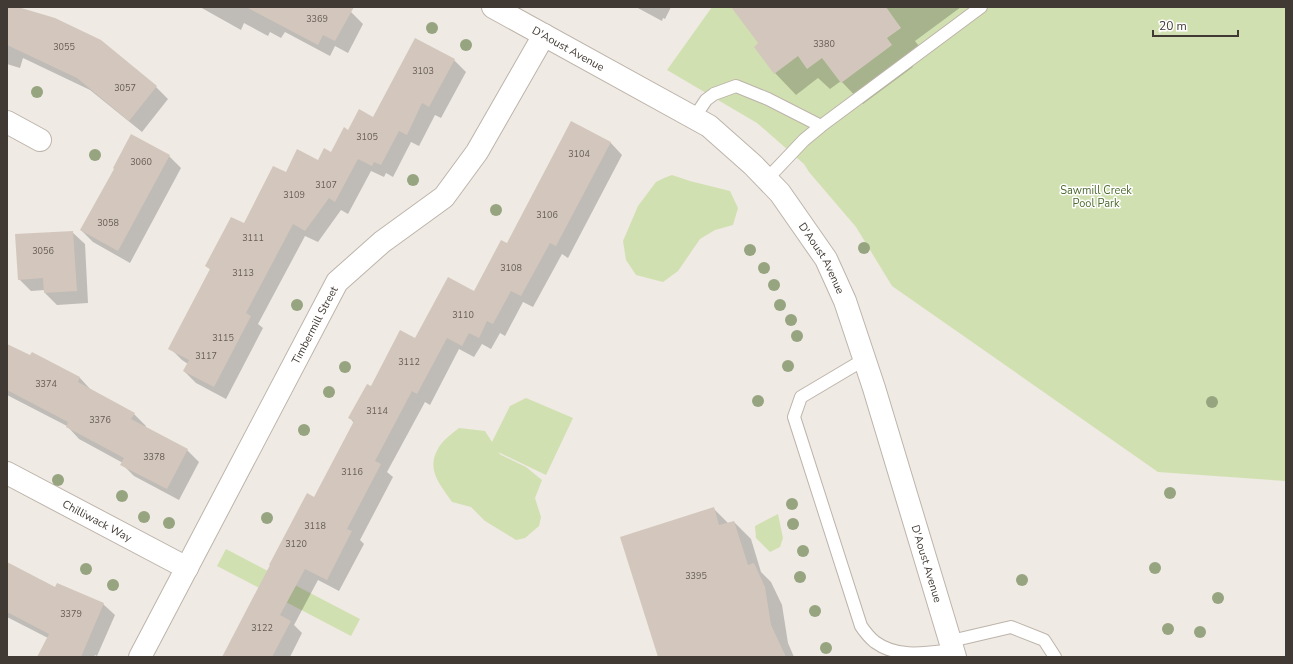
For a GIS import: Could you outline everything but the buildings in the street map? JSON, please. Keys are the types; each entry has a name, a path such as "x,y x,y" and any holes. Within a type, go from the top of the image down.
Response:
{"street":[{"name":"D'Aoust Avenue","path":"493,7 708,126 753,165 780,193 826,259 846,301 953,649"},
{"name":"Timbermill Street","path":"140,657 337,282 382,242 444,197 477,152 544,35"},
{"path":"7,122 40,140"},
{"name":"Chilliwack Way","path":"7,474 187,568"}],"lane":[{"path":"767,179 804,140 821,126 981,7"},
{"path":"694,118 706,100 714,94 736,86 768,99 821,126"},
{"path":"865,359 801,397 794,417 861,626 874,642 890,651 911,654 953,649 1011,627 1044,640 1055,657"}],"green space":[{"name":"Sawmill Creek Pool Park","path":"712,7 1286,7 1286,481 1158,472 892,286 856,227 809,172 804,164 757,123 667,70"},
{"path":"672,175 730,191 738,208 733,225 715,230 700,239 678,271 663,282 636,275 626,260 623,241 638,206 656,182"},
{"path":"526,398 573,418 546,475 498,452 501,455 526,467 542,480 535,498 541,517 539,526 525,538 516,540 485,521 471,507 452,502 436,476 433,462 441,444 459,428 485,431 492,442 510,406"},
{"path":"778,514 783,538 780,547 770,552 756,538 755,526"},
{"path":"226,549 360,619 351,636 217,566"}]}
